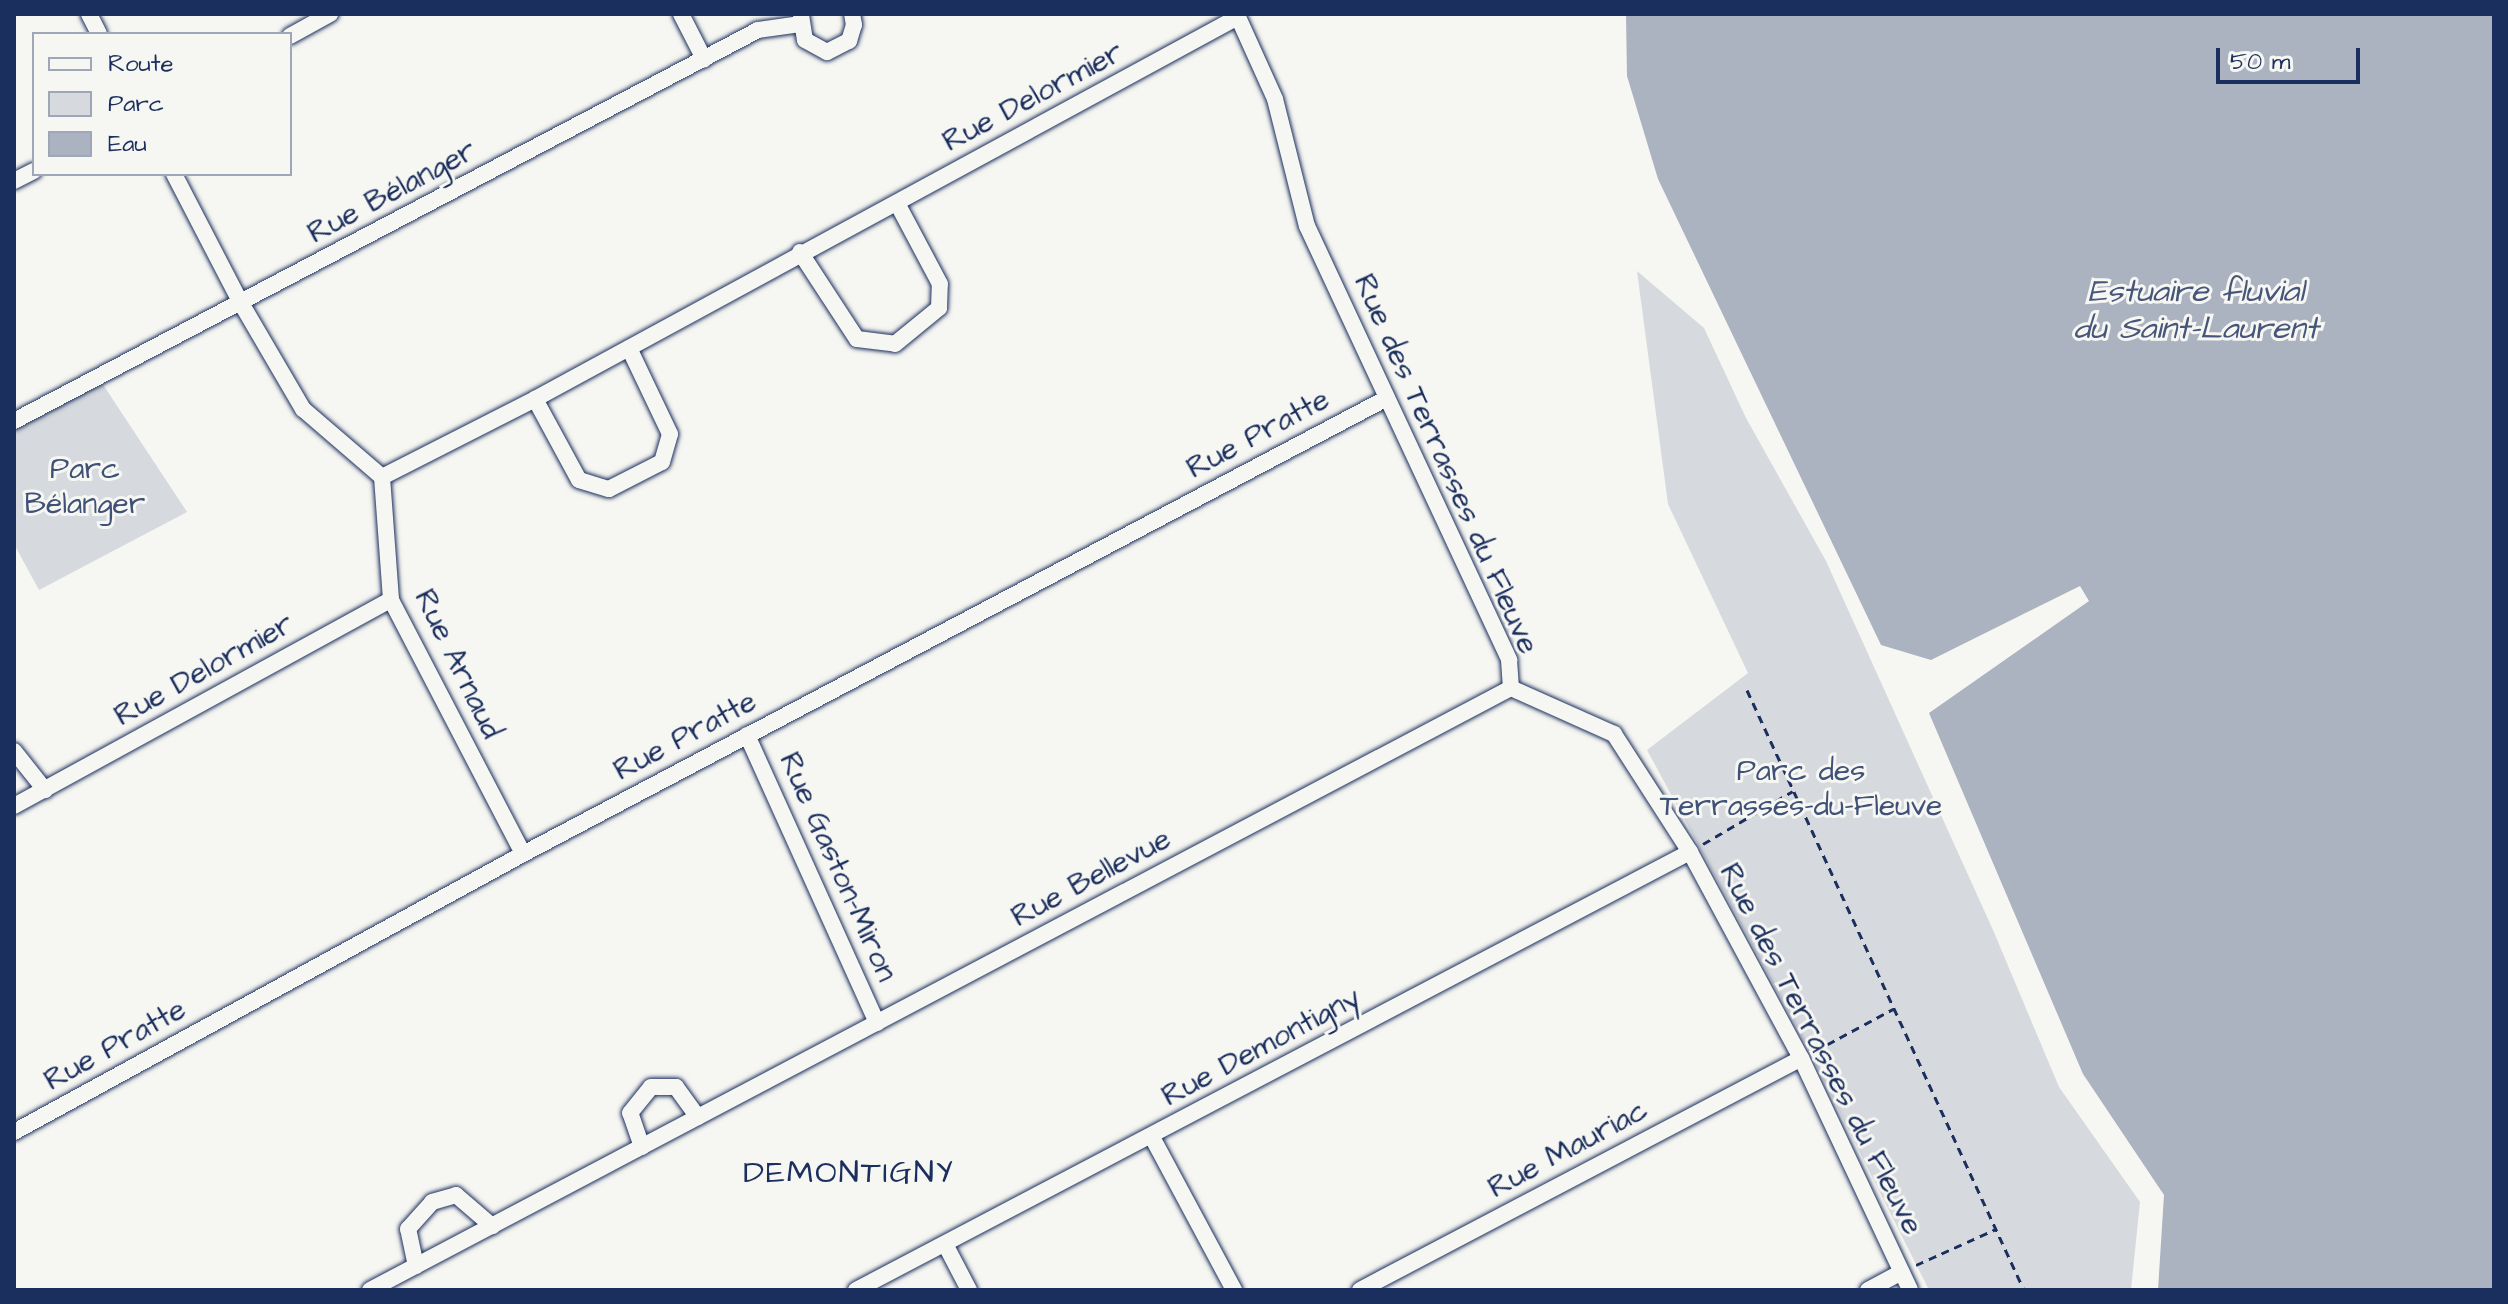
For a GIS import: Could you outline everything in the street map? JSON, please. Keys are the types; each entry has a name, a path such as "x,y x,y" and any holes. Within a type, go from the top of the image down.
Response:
{"street":[{"path":"89,14 98,32"},
{"path":"292,35 330,14"},
{"path":"681,14 704,59"},
{"name":"Rue Bélanger","path":"14,421 758,30 801,19 811,47 835,51 843,47 853,33 852,14"},
{"name":"Rue Delormier","path":"382,477 535,399 800,252 897,203 1238,17"},
{"name":"Rue des Terrasses du Fleuve","path":"1238,17 1275,99 1307,226 1509,660 1511,688 1614,734 1690,852 1801,1058 1910,1290"},
{"path":"14,181 32,172"},
{"path":"175,176 241,303 303,409 382,477"},
{"path":"800,252 857,339 895,344 939,308 940,284 897,203"},
{"path":"535,399 579,480 609,489 662,462 670,434 629,348"},
{"name":"Rue Pratte","path":"14,1132 523,854 1387,398"},
{"name":"Rue Arnaud","path":"382,477 391,600 523,854"},
{"name":"Rue Delormier","path":"14,806 391,600"},
{"name":"Rue Bellevue","path":"370,1290 1511,688"},
{"name":"Rue Gaston-Miron","path":"747,735 877,1023"},
{"path":"14,751 45,790"},
{"name":"Rue Demontigny","path":"856,1290 1690,852"},
{"name":"Rue Mauriac","path":"1360,1290 1801,1058"},
{"path":"642,1147 630,1113 651,1087 676,1087 698,1117"},
{"path":"1152,1137 1234,1290"},
{"path":"416,1266 408,1229 432,1202 456,1195 492,1226"},
{"path":"945,1244 969,1290"},
{"path":"1868,1290 1902,1272"}],"path":[{"path":"1747,690 2024,1290"},
{"path":"1690,852 1794,791"},
{"path":"1801,1058 1893,1009"},
{"path":"1902,1272 1996,1229"}],"green space":[{"name":"Parc des Terrasses-du-Fleuve","path":"1637,271 1704,328 1746,418 1826,561 1993,930 2059,1087 2140,1202 2131,1290 1929,1290 1800,1033 1647,750 1748,673 1668,504"},
{"name":"Parc Bélanger","path":"98,377 187,512 39,590 14,544 14,423"}],"water":[{"name":"Estuaire fluvial du Saint-Laurent","path":"1626,14 2494,14 2494,1290 2158,1290 2164,1195 2083,1074 1929,713 2089,601 2080,586 1931,660 1881,645 1658,179 1627,76"}],"district":[{"name":"DEMONTIGNY","path":"849,1173"}]}
